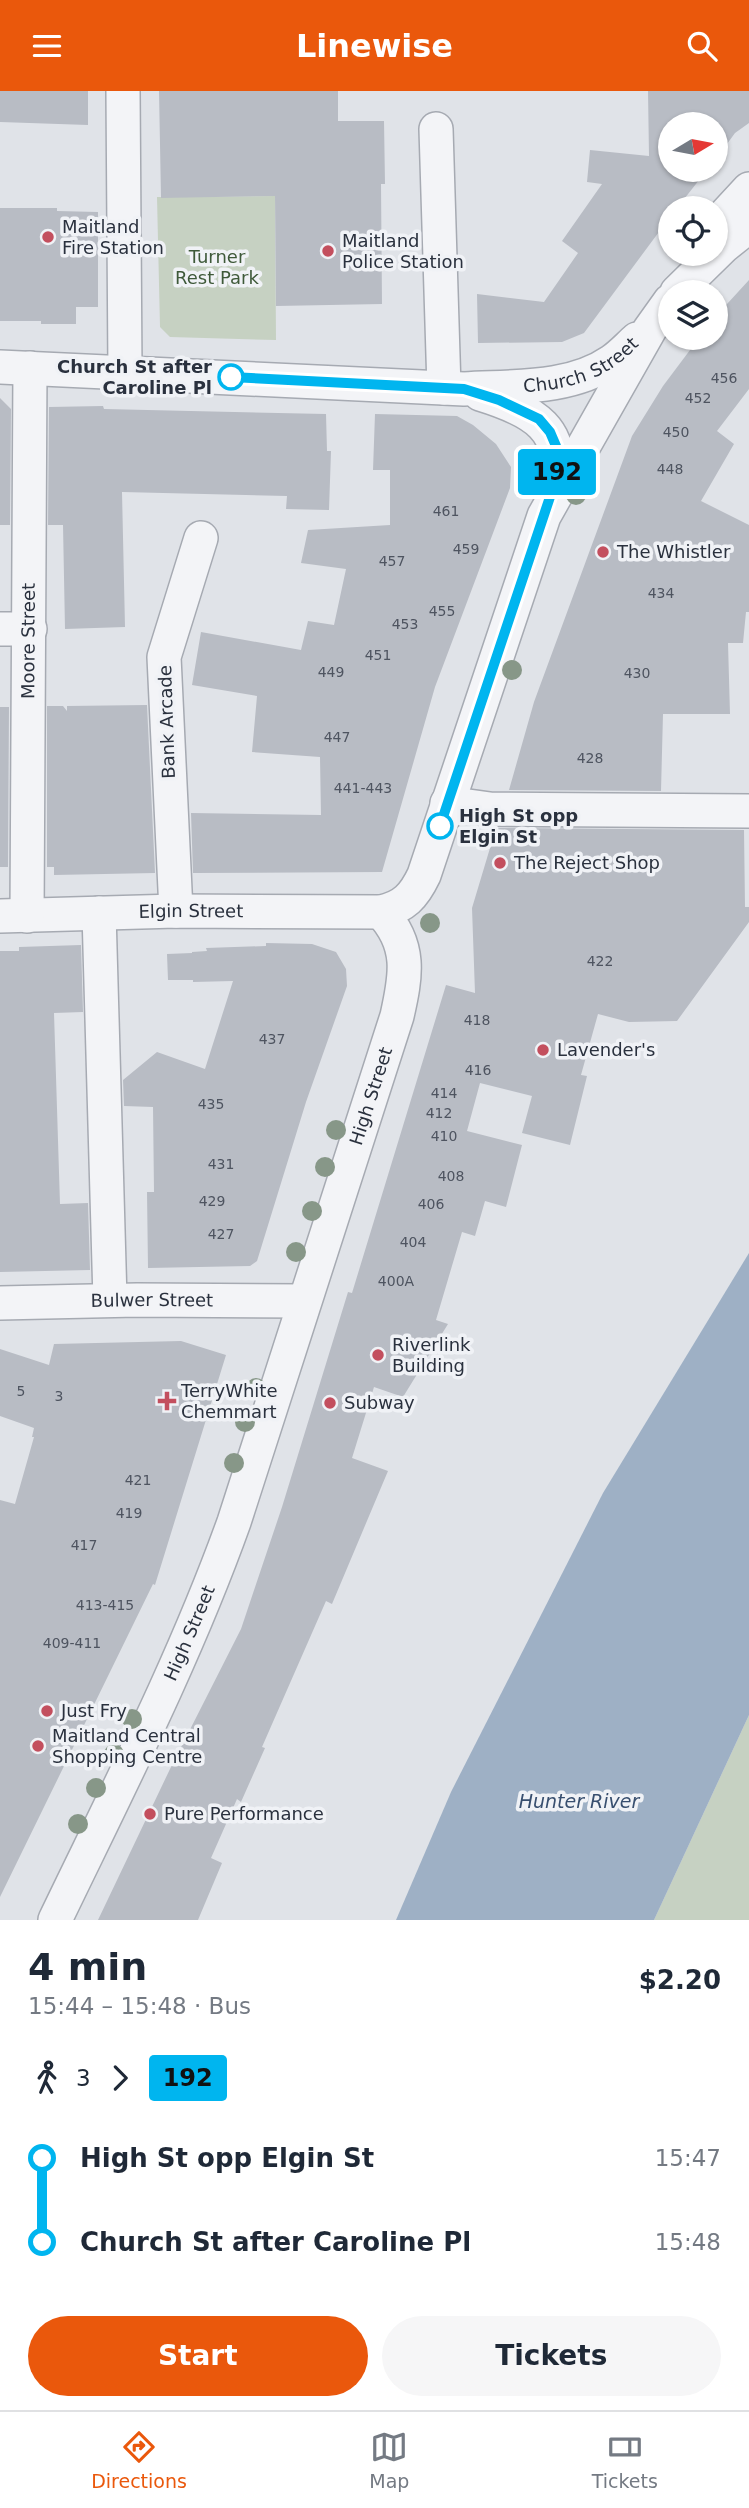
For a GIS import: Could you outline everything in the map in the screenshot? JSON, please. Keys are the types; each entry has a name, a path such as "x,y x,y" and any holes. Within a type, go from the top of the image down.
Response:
{"street":[{"path":"123,91 125,372"},
{"path":"436,129 454,388"},
{"path":"689,280 739,230 724,215 749,189"},
{"path":"381,912 404,904 424,875 544,516 658,317"},
{"name":"Church Street","path":"15,367 454,388 525,386 571,380 612,361 649,329"},
{"name":"Moore Street","path":"13,916 15,367"},
{"name":"Church Street","path":"454,388 524,411 539,419 550,432 556,446 558,463 544,516"},
{"name":"Bank Arcade","path":"176,911 164,657 201,538"},
{"path":"447,803 490,809 749,811"},
{"name":"Elgin Street","path":"13,916 176,911 381,912"},
{"name":"High Street","path":"55,1920 172,1678 209,1592 234,1522 397,1016 405,965 398,937 381,912"},
{"path":"99,913 110,1300"},
{"name":"Bulwer Street","path":"0,1303 110,1300 303,1301"}],"green space":[{"name":"Turner Rest Park","path":"275,196 276,340 170,337 160,327 157,197"},
{"path":"749,1715 749,1920 654,1920"}],"water":[{"name":"Hunter River","path":"749,1253 749,1715 654,1920 396,1920 451,1792 603,1493"}],"building":[{"path":"0,91 88,91 88,125 0,122"},
{"name":"Maitland Police Station","path":"159,91 338,91 338,121 384,121 385,184 381,184 382,304 276,306 275,196 161,198"},
{"path":"648,91 749,91 749,123 735,133 728,143 728,112 658,112 658,182 698,182 686,196 658,196 658,233 584,333 562,342 478,343 477,294 544,302 578,253 562,241 602,184 587,182 590,150 649,156"},
{"path":"0,208 57,208 57,211 98,212 98,307 76,307 76,324 0,321"},
{"path":"749,280 749,389 717,431 734,444 701,501 749,525 749,612 746,612 743,643 728,643 730,714 663,714 661,791 509,790 534,702 632,436 663,386 690,350 728,350 728,303"},
{"path":"0,398 11,409 10,525 0,525"},
{"path":"103,406 104,409 326,414 327,451 331,451 329,510 286,509 287,496 122,492 125,627 65,629 63,525 48,525 49,407"},
{"path":"375,414 457,416 496,444 511,467 510,488 435,687 382,872 193,873 191,813 321,815 320,757 252,752 257,696 192,685 201,632 301,650 308,621 334,625 346,569 301,563 308,530 390,525 390,470 373,470"},
{"path":"147,705 155,873 54,875 54,867 47,867 47,706 63,706 67,711 67,706"},
{"path":"0,707 9,707 8,867 0,867"},
{"path":"496,828 744,830 745,907 749,907 749,922 677,1021 629,1022 598,1014 581,1075 587,1076 570,1145 522,1133 532,1096 480,1083 467,1131 522,1145 506,1207 485,1201 475,1236 462,1232 436,1320 448,1324 403,1397 374,1387 352,1458 388,1471 332,1604 326,1601 241,1802 237,1799 211,1858 222,1863 198,1920 98,1920 241,1629 282,1507 348,1292 352,1293 446,985 475,993 472,908"},
{"path":"266,943 312,944 336,952 346,969 347,986 306,1102 257,1261 250,1266 148,1268 147,1192 154,1192 153,1107 124,1106 123,1080 157,1052 205,1069 233,981 168,980 167,954 207,951 206,948 266,946"},
{"path":"81,945 83,1012 54,1013 60,1204 88,1203 90,1270 0,1272 0,951 19,951 19,947"},
{"path":"181,1341 226,1355 155,1585 153,1584 0,1897 0,1500 15,1504 34,1437 34,1428 0,1416 0,1349 49,1365 54,1344"}],"bus line":[{"name":"192","path":"231,377 464,389 524,411 539,419 550,432 556,446 556,479 440,826"}],"place":[{"name":"Maitland Fire Station","path":"48,237"},
{"name":"Maitland Police Station","path":"328,251"},
{"name":"Church St after Caroline Pl","path":"231,377"},
{"name":"The Whistler","path":"603,552"},
{"name":"High St opp Elgin St","path":"440,826"},
{"name":"The Reject Shop","path":"500,863"},
{"name":"Lavender's","path":"543,1050"},
{"name":"Riverlink Building","path":"378,1355"},
{"name":"TerryWhite Chemmart","path":"167,1401"},
{"name":"Subway","path":"330,1403"},
{"name":"Just Fry","path":"47,1711"},
{"name":"Maitland Central Shopping Centre","path":"38,1746"},
{"name":"Pure Performance","path":"150,1814"}]}
